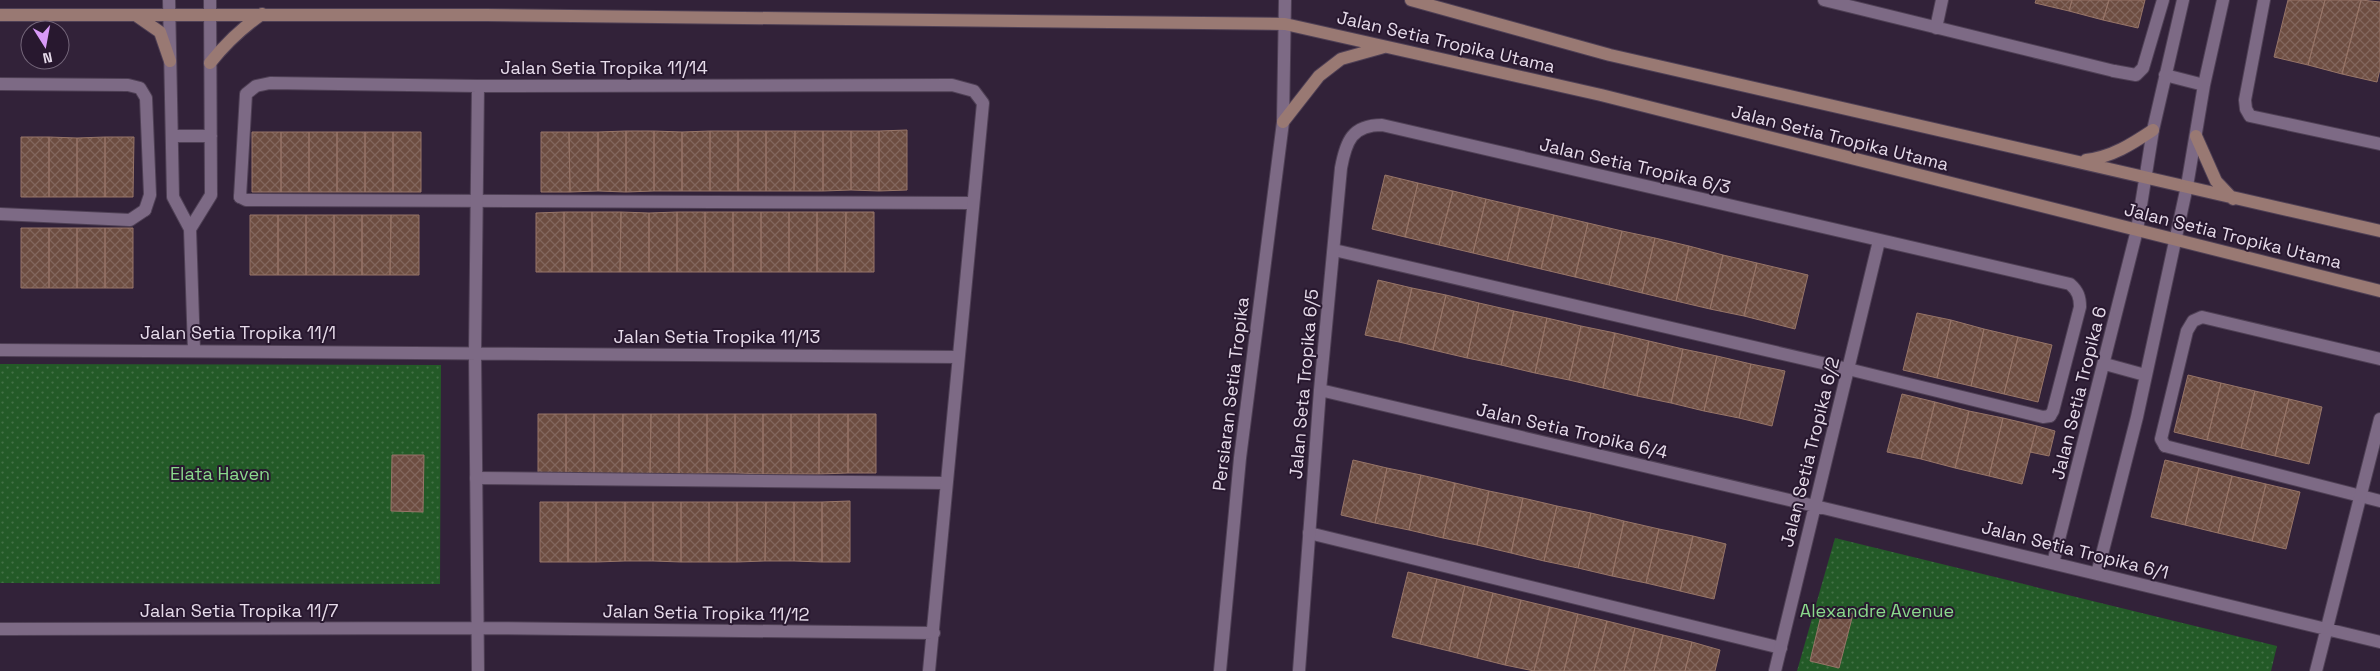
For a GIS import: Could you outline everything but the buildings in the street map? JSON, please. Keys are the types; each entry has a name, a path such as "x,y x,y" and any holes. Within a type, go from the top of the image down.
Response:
{"main road":[{"name":"Jalan Setia Tropika Utama","path":"1411,0 1610,56 2076,162 2146,176 2232,199 2380,231"},
{"path":"210,63 233,37 262,14"},
{"name":"Jalan Setia Tropika Utama","path":"0,15 486,14 1285,24 1601,95 2176,241 2380,290"},
{"path":"135,15 150,23 160,32 170,61"},
{"path":"1283,122 1319,76 1341,59 1387,47"},
{"path":"2076,162 2104,158 2154,130"},
{"path":"2196,136 2216,181 2232,199"}],"street":[{"path":"169,0 173,196 190,229 194,350"},
{"path":"190,229 211,195 210,0"},
{"name":"Persiaran Setia Tropika","path":"1220,671 1240,458 1283,122 1285,0"},
{"path":"1824,0 2136,75 2143,68 2163,0"},
{"path":"1936,28 1942,0"},
{"name":"Jalan Setia Tropika 6","path":"2053,563 2137,230 2165,75 2183,0"},
{"path":"2097,574 2137,417 2176,241 2204,85 2223,0"},
{"path":"2264,0 2245,100 2246,109 2250,116 2380,144"},
{"path":"2165,75 2204,85"},
{"name":"Jalan Setia Tropika 11/14","path":"476,200 246,200 240,197 246,94 256,86 270,83 478,86 952,85 974,92 983,103 973,203"},
{"path":"0,84 128,85 140,88 146,98 150,196 145,210 130,220 0,214"},
{"path":"478,86 475,353 478,671"},
{"name":"Jalan Seta Tropika 6/5","path":"1299,671 1320,390 1344,151 1352,134 1367,125 1382,125"},
{"name":"Jalan Setia Tropika 6/3","path":"1382,125 1879,241 2060,281 2076,289 2080,298 2080,307 2053,412 2050,416 2043,417 1848,369"},
{"path":"172,136 211,136"},
{"path":"476,200 973,203 945,483 934,632 929,671"},
{"name":"Jalan Setia Tropika 6/2","path":"1775,671 1879,241"},
{"path":"1334,250 1848,369"},
{"path":"2380,359 2202,317 2193,321 2187,331 2161,439 2165,446 2380,501"},
{"name":"Jalan Setia Tropika 11/1","path":"0,350 475,353"},
{"name":"Jalan Setia Tropika 11/13","path":"475,353 958,357"},
{"path":"2104,364 2146,375"},
{"name":"Jalan Setia Tropika 6/4","path":"1320,390 1815,506"},
{"path":"2316,671 2380,419"},
{"path":"476,478 945,483"},
{"name":"Jalan Setia Tropika 6/1","path":"1815,506 2380,642"},
{"path":"1309,533 1781,648"},
{"name":"Jalan Setia Tropika 11/7","path":"0,629 478,628"},
{"name":"Jalan Setia Tropika 11/12","path":"478,628 934,632"}],"green space":[{"name":"Elata Haven","path":"0,364 441,365 440,584 0,583"},
{"name":"Alexandre Avenue","path":"1835,538 2277,646 2271,671 1797,671"}]}
